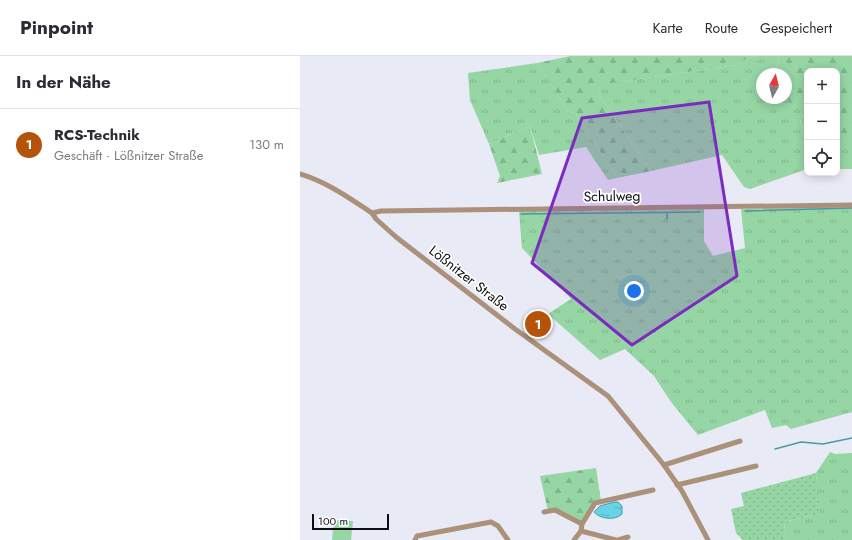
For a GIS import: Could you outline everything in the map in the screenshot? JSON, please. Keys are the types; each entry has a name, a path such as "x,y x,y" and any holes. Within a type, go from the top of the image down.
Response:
{"street":[{"name":"Lößnitzer Straße","path":"300,174 315,178 332,187 372,213 376,219 396,237 515,329 608,396 664,465 708,540"},
{"name":"Schulweg","path":"372,213 381,211 852,205"},
{"path":"664,465 740,441"},
{"path":"677,485 756,466"},
{"path":"574,540 581,532 582,524 595,503 653,490"},
{"path":"544,512 555,510 582,524"},
{"path":"415,540 417,536 492,522 498,526 508,540"},
{"path":"581,532 617,540 628,537"}],"highlighted area":[{"path":"709,102 737,276 632,345 532,263 582,118"}],"green space":[{"path":"570,56 756,56 746,59 737,65 612,83 599,87 598,93 651,171 617,178 576,114 568,111 537,63"},
{"path":"756,56 779,56 777,68 756,68 756,104 789,104 790,106 801,107 803,116 800,120 804,135 804,170 750,189 744,187 722,155 651,171 598,93 599,87 604,84 737,65 746,59"},
{"path":"779,56 852,56 852,134 840,132 840,68 804,68 804,135 800,119 803,116 801,108 790,106 789,104 792,104 792,68 777,68"},
{"path":"537,63 568,111 576,114 617,178 608,180 586,147 539,155 530,126 489,144 470,100 468,73"},
{"path":"530,126 542,174 497,183 500,176 489,144"},
{"path":"840,131 852,134 852,169 840,169"},
{"path":"852,207 852,412 791,429 786,425 772,428 765,410 698,435 671,402 654,376 625,349 600,360 548,314 571,299 522,248 519,211 704,209 704,241 713,256 745,248 741,209"},
{"path":"830,452 835,454 852,453 852,540 786,540 784,522 819,514 816,473"},
{"path":"596,468 601,501 595,503 582,524 555,511 548,511 540,476"},
{"path":"816,473 820,514 784,522 786,540 743,540 736,533 731,509 744,506 741,493"},
{"path":"334,520 353,521 351,540 332,540"}],"water":[{"path":"618,502 622,506 622,514 616,518 604,518 594,512 600,506"}],"waterway":[{"path":"745,211 852,208"},
{"path":"521,214 700,212"},
{"path":"667,213 667,219"},
{"path":"775,449 801,442 823,444 852,438"}],"place":[{"name":"RCS-Technik","path":"538,324"}]}
